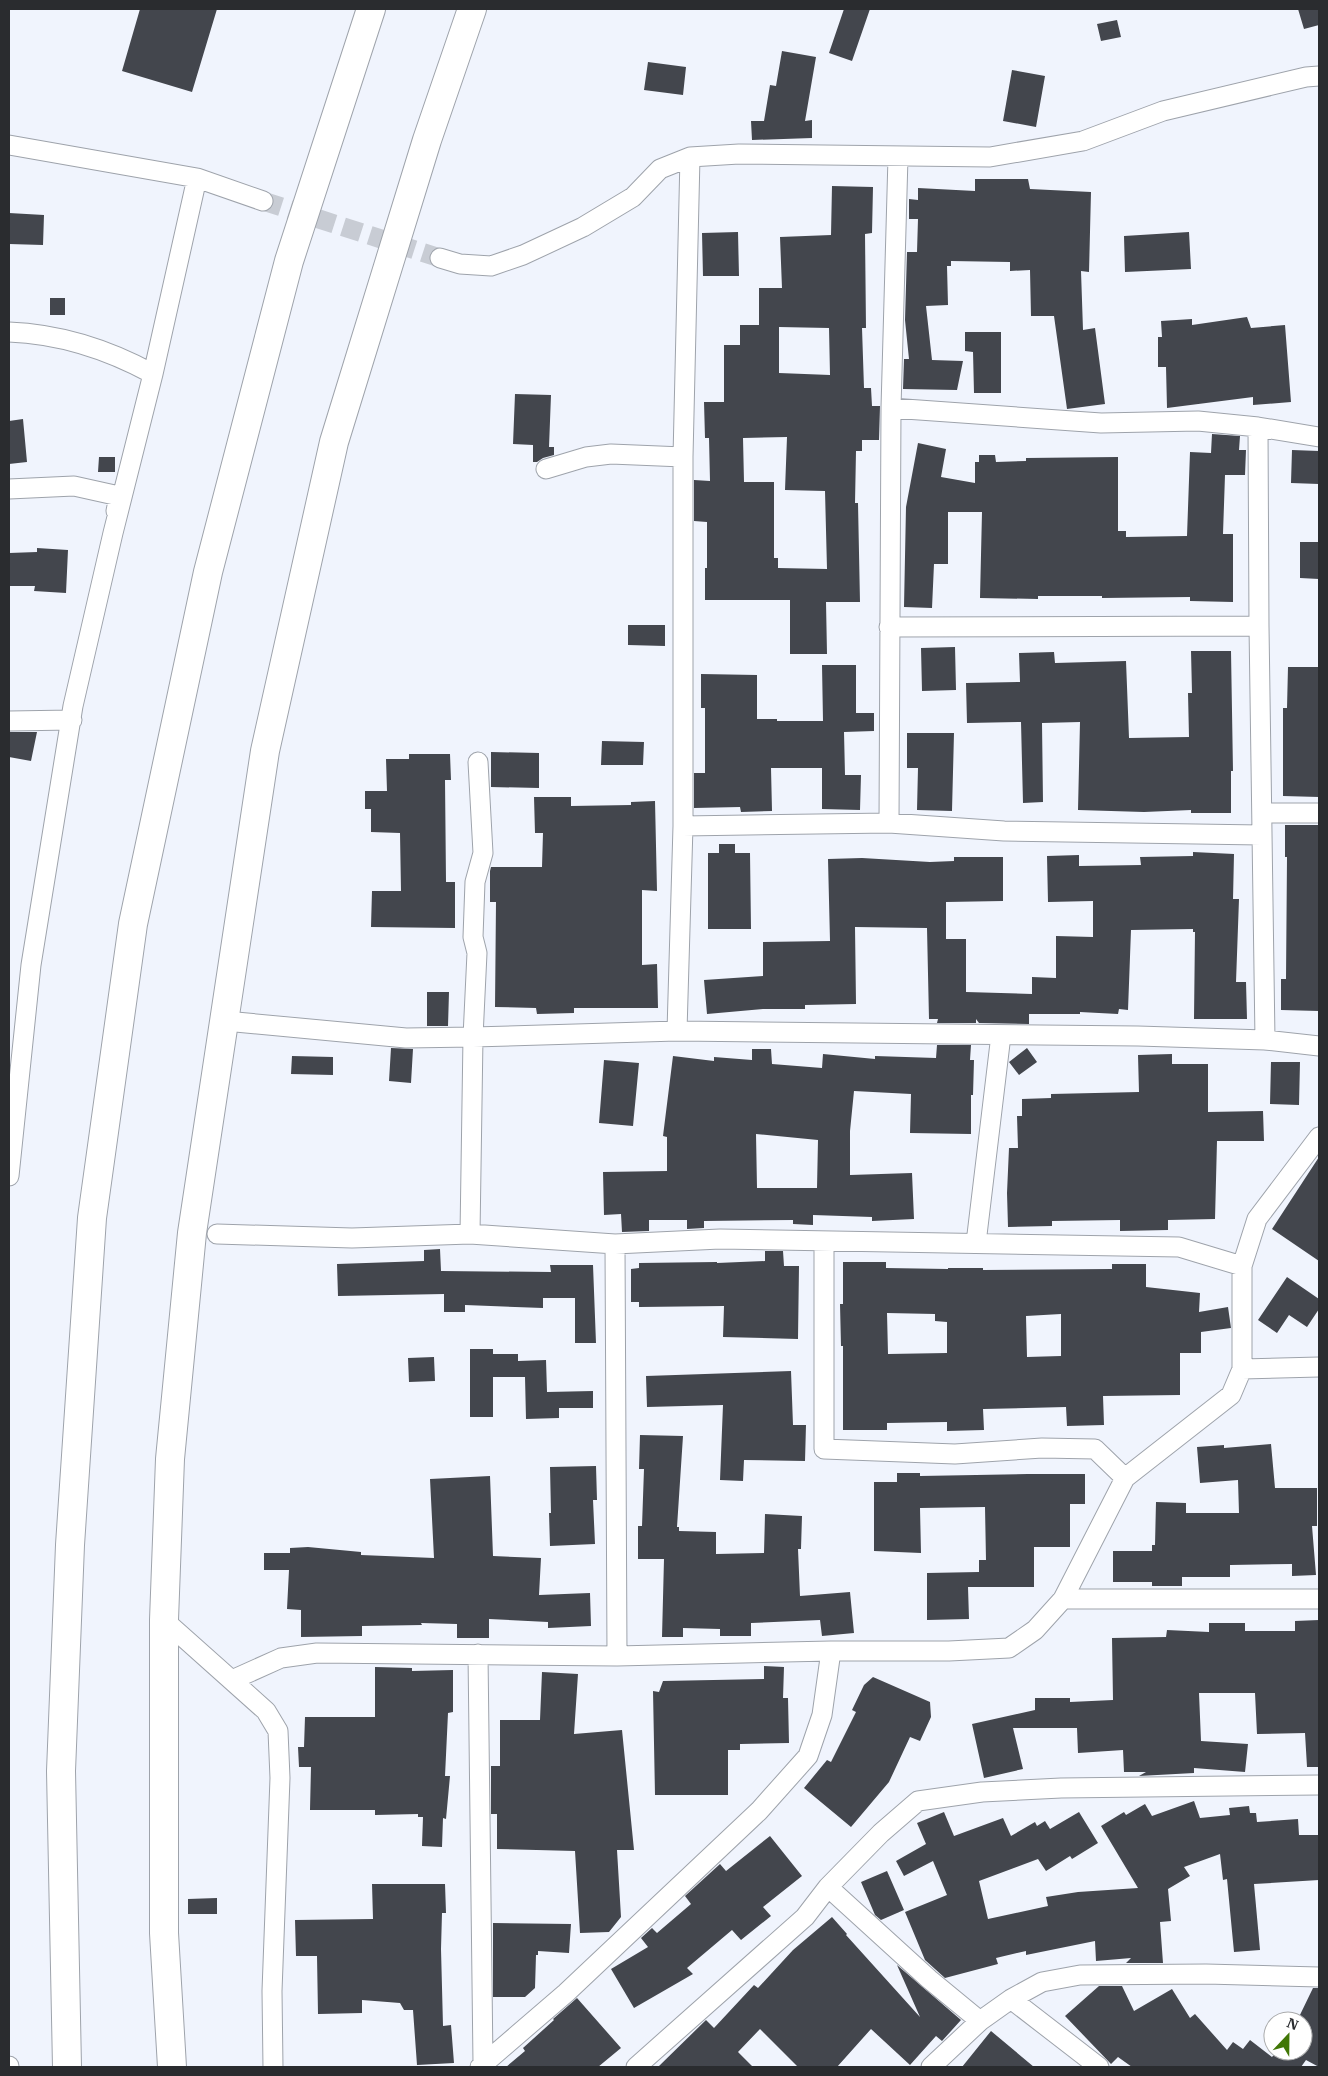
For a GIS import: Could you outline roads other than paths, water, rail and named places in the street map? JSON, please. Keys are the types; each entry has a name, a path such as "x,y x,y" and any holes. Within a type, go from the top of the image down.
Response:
{"highway":[{"path":"67,2067 61,1771 70,1545 92,1218 133,924 208,572 290,261 371,9"},
{"path":"172,2067 164,1933 164,1620 170,1459 192,1232 265,751 334,442 427,140 472,9"}],"street":[{"path":"440,258 460,264 491,266 524,255 583,227 633,197 660,169 690,157 739,154 990,157 1083,141 1163,110 1306,77 1319,76"},
{"path":"9,145 197,178 263,201"},
{"path":"677,1031 683,826 683,457 690,157"},
{"path":"889,823 891,408 898,157"},
{"path":"9,1176 31,965 73,706 113,532 153,374 197,178"},
{"path":"9,332 33,333 77,343 121,357 153,374"},
{"path":"891,408 1101,423 1198,421 1258,427 1319,437"},
{"path":"1258,427 1264,1040"},
{"path":"546,469 586,457 611,454 683,457"},
{"path":"9,489 74,486 119,496 113,532"},
{"path":"889,628 1259,626"},
{"path":"9,721 72,720"},
{"path":"470,1234 473,1037 477,953 474,937 475,882 483,853 478,762"},
{"path":"1262,813 1319,812"},
{"path":"683,826 889,823 1004,831 1261,835"},
{"path":"225,1021 406,1038 677,1031 1138,1036 1264,1040 1319,1046"},
{"path":"976,1243 1001,1035"},
{"path":"232,1680 281,1658 317,1653 617,1656 831,1651 948,1652 1009,1648 1035,1630 1063,1599 1125,1478 1231,1395 1242,1369 1242,1266 1257,1219 1319,1136"},
{"path":"217,1234 352,1238 470,1234 615,1244 720,1239 1179,1247 1242,1266"},
{"path":"824,1241 824,1449 955,1454 1042,1448 1095,1449 1125,1478"},
{"path":"615,1244 617,1656"},
{"path":"1242,1369 1319,1367"},
{"path":"1063,1599 1319,1599"},
{"path":"164,1620 266,1711 278,1731 280,1778 272,1991 273,2067"},
{"path":"482,2065 566,1993 752,1818 808,1756 822,1715 831,1651"},
{"path":"478,1654 482,2065"},
{"path":"636,2067 805,1917 828,1887 881,1833 918,1801 982,1792 1051,1789 1319,1785"},
{"path":"828,1887 929,1979 980,2021"},
{"path":"931,2067 980,2021 1011,1999 1042,1982 1080,1975 1206,1974 1319,1977"},
{"path":"1011,1999 1099,2067"}],"tunnel":[{"path":"263,201 440,258"}]}
